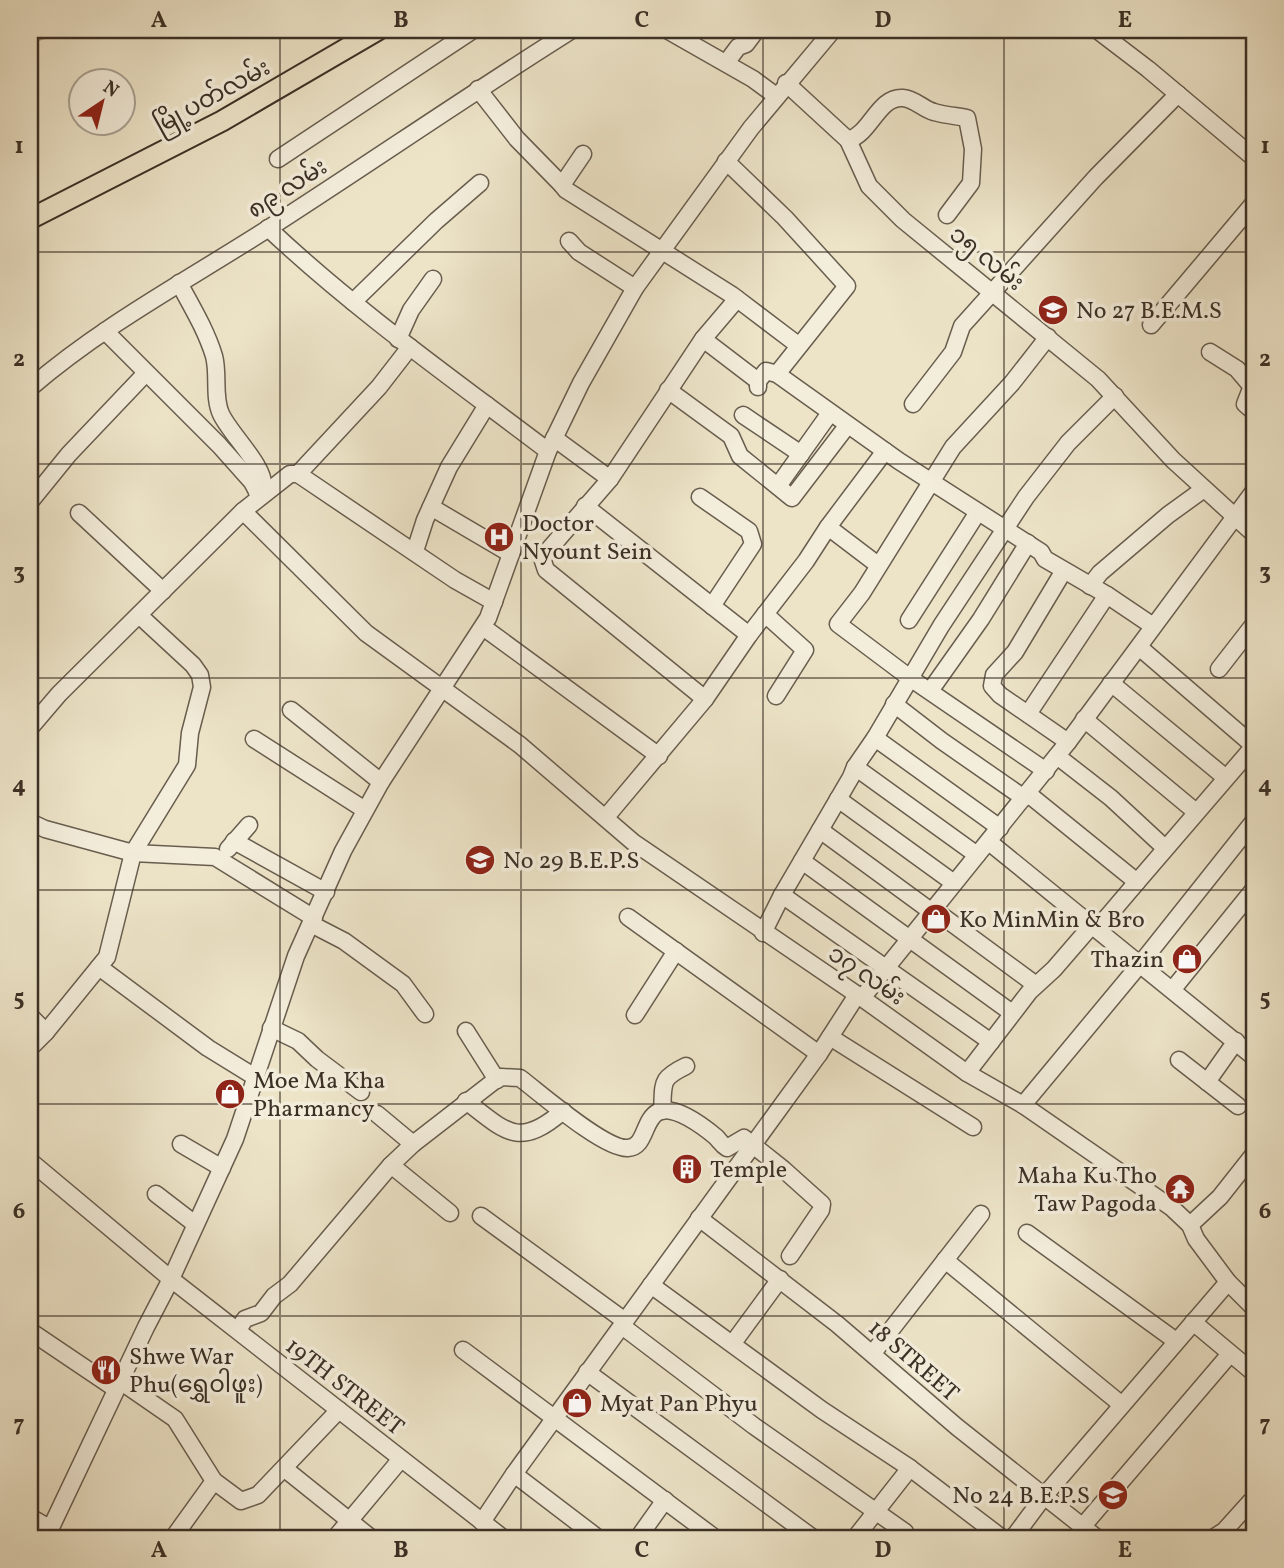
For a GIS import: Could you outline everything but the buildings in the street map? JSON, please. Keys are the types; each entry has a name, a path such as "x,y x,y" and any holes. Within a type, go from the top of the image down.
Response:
{"main road":[{"name":"မြို့ပတ်လမ်း","path":"30,219 222,121 378,30"}],"street":[{"path":"278,159 473,30"},
{"name":"၈၉ လမ်း","path":"30,387 105,331 572,30"},
{"path":"667,30 726,63 776,96"},
{"path":"726,63 738,47 750,41 755,32 753,30"},
{"path":"30,1517 48,1534 235,1139 296,956 343,851 381,782 483,627 551,444 581,383 635,288 726,161 786,83 832,30"},
{"path":"1097,30 1254,158"},
{"name":"၁၅ လမ်း","path":"786,83 848,140 869,186 903,220 1098,379 1172,460 1254,534"},
{"path":"478,89 517,139 562,185 737,299 799,345"},
{"path":"913,404 953,352 962,326 1096,177 1178,94"},
{"path":"848,140 859,136 894,98 907,98 933,112 967,118 973,149 971,183 947,215"},
{"path":"562,185 583,154"},
{"path":"726,161 785,218 847,286 777,374"},
{"path":"353,302 436,221 480,183"},
{"path":"1151,325 1254,203"},
{"path":"268,228 307,265 487,405 610,479"},
{"path":"569,240 579,252 635,288"},
{"path":"298,474 379,387 404,343 411,310 433,279"},
{"path":"30,728 59,694 140,616 263,487 260,472 219,411 214,357 202,325 179,283"},
{"path":"705,699 546,570 543,561 545,554 610,479 703,339 737,299"},
{"path":"105,331 219,445 252,482 259,494"},
{"path":"1045,771 910,678 838,624 862,593 953,447 1012,383 1048,337"},
{"path":"703,339 758,384 766,371 777,374 847,426 1028,543 1063,572 1107,595 1153,626"},
{"path":"1210,352 1237,369 1248,382 1254,382 1245,404 1254,412"},
{"path":"30,502 69,454 146,373"},
{"path":"668,390 731,436 740,456 792,498 847,426"},
{"path":"763,933 855,767 1004,529 1068,443 1115,396"},
{"path":"415,551 449,467 487,405"},
{"path":"778,486 830,413"},
{"path":"743,415 801,454"},
{"path":"606,817 705,699 885,451"},
{"path":"259,494 290,474 298,474 455,580 494,602"},
{"path":"1090,586 1100,573 1168,515 1204,489"},
{"path":"482,1522 587,1372 830,1037 1058,756 1254,491"},
{"path":"700,497 749,531 753,544 712,606"},
{"path":"431,506 511,554"},
{"path":"585,506 749,635"},
{"name":"၁၇ လမ်း","path":"243,511 366,634 520,745 633,842 967,1073 1023,1105 1172,1208 1190,1224 1196,1239 1228,1282 1254,1308"},
{"path":"909,620 978,512"},
{"path":"79,513 163,591"},
{"path":"828,527 878,565"},
{"path":"930,691 981,618 1028,543"},
{"path":"1063,572 1033,624 993,680 994,689 1068,742"},
{"path":"1028,713 1107,595"},
{"path":"765,614 805,650 776,696"},
{"path":"30,1048 107,957 132,853 187,765 190,733 202,687 200,675 193,665 140,616"},
{"path":"1219,669 1254,624"},
{"path":"483,627 659,756"},
{"path":"967,1073 1036,985 1137,882 1254,746 1139,647"},
{"path":"1111,683 1226,778"},
{"path":"894,704 942,741 1026,796 1137,882"},
{"path":"292,710 381,782"},
{"path":"1084,719 1195,813"},
{"path":"875,738 1000,828"},
{"path":"254,739 365,810"},
{"path":"1058,756 1111,798 1165,848"},
{"path":"855,767 977,855"},
{"path":"838,799 954,883"},
{"path":"1023,1105 1254,821"},
{"path":"30,822 45,829 132,853 221,859 403,984 425,1014"},
{"path":"221,859 249,825"},
{"path":"820,830 1036,985"},
{"path":"234,841 326,892"},
{"path":"989,842 1254,1057"},
{"path":"802,861 1012,1013"},
{"path":"1173,989 1254,889"},
{"path":"782,895 991,1042"},
{"path":"628,917 819,1054"},
{"path":"635,1015 676,951"},
{"path":"99,967 208,1048 256,1077"},
{"path":"30,1016 46,1032"},
{"path":"271,1028 298,1041 361,1092"},
{"path":"466,1031 497,1080"},
{"path":"830,1037 974,1127"},
{"path":"1207,1082 1236,1041"},
{"path":"1179,1059 1238,1106"},
{"path":"662,1111 664,1082 668,1075 687,1066"},
{"path":"238,1330 245,1320 261,1313 274,1296 290,1284 391,1165 466,1101 497,1080 511,1076 520,1078 603,1140 631,1148 638,1143 652,1117 662,1111 680,1113 699,1124 723,1146 731,1146 741,1138 753,1145 821,1204 821,1210 790,1256"},
{"path":"466,1101 500,1128 511,1133 534,1130 563,1111"},
{"path":"377,1114 414,1144"},
{"path":"181,1144 222,1168"},
{"path":"1190,1224 1220,1197 1254,1154"},
{"name":"19TH STREET","path":"30,1161 171,1279 503,1538"},
{"path":"391,1165 450,1213"},
{"path":"156,1194 195,1224"},
{"path":"873,1353 981,1214"},
{"path":"481,1216 754,1426 905,1532"},
{"name":"18 STREET","path":"699,1219 873,1353 957,1427 1097,1538"},
{"path":"1027,1233 1176,1341"},
{"path":"946,1260 1122,1405"},
{"path":"733,1343 780,1279"},
{"path":"1013,1538 1045,1495 1228,1282"},
{"path":"651,1285 822,1410 910,1468 1002,1538"},
{"path":"1193,1322 1254,1373"},
{"path":"30,1331 175,1419 214,1481 241,1501 258,1496 339,1410"},
{"path":"463,1350 553,1420 715,1538"},
{"path":"1083,1526 1230,1353"},
{"path":"587,1372 813,1538"},
{"path":"335,1538 401,1459"},
{"path":"855,1538 910,1468"},
{"path":"285,1469 371,1538"},
{"path":"514,1474 598,1538"},
{"path":"173,1538 214,1481"},
{"path":"638,1538 665,1500"},
{"path":"1213,1538 1224,1531 1251,1501"}],"waterway":[{"path":"30,34 42,30"}],"place":[{"name":"No 27 B.E.M.S","path":"1053,310"},
{"name":"Doctor Nyount Sein","path":"499,537"},
{"name":"No 29 B.E.P.S","path":"480,860"},
{"name":"Ko MinMin & Bro","path":"936,919"},
{"name":"Thazin","path":"1187,959"},
{"name":"Moe Ma Kha Pharmancy","path":"230,1094"},
{"name":"Temple","path":"687,1169"},
{"name":"Maha Ku Tho Taw Pagoda","path":"1180,1189"},
{"name":"Shwe War Phu(ရွှေ၀ါဖူး)","path":"106,1370"},
{"name":"Myat Pan Phyu","path":"577,1403"},
{"name":"No 24 B.E.P.S","path":"1113,1495"}]}
